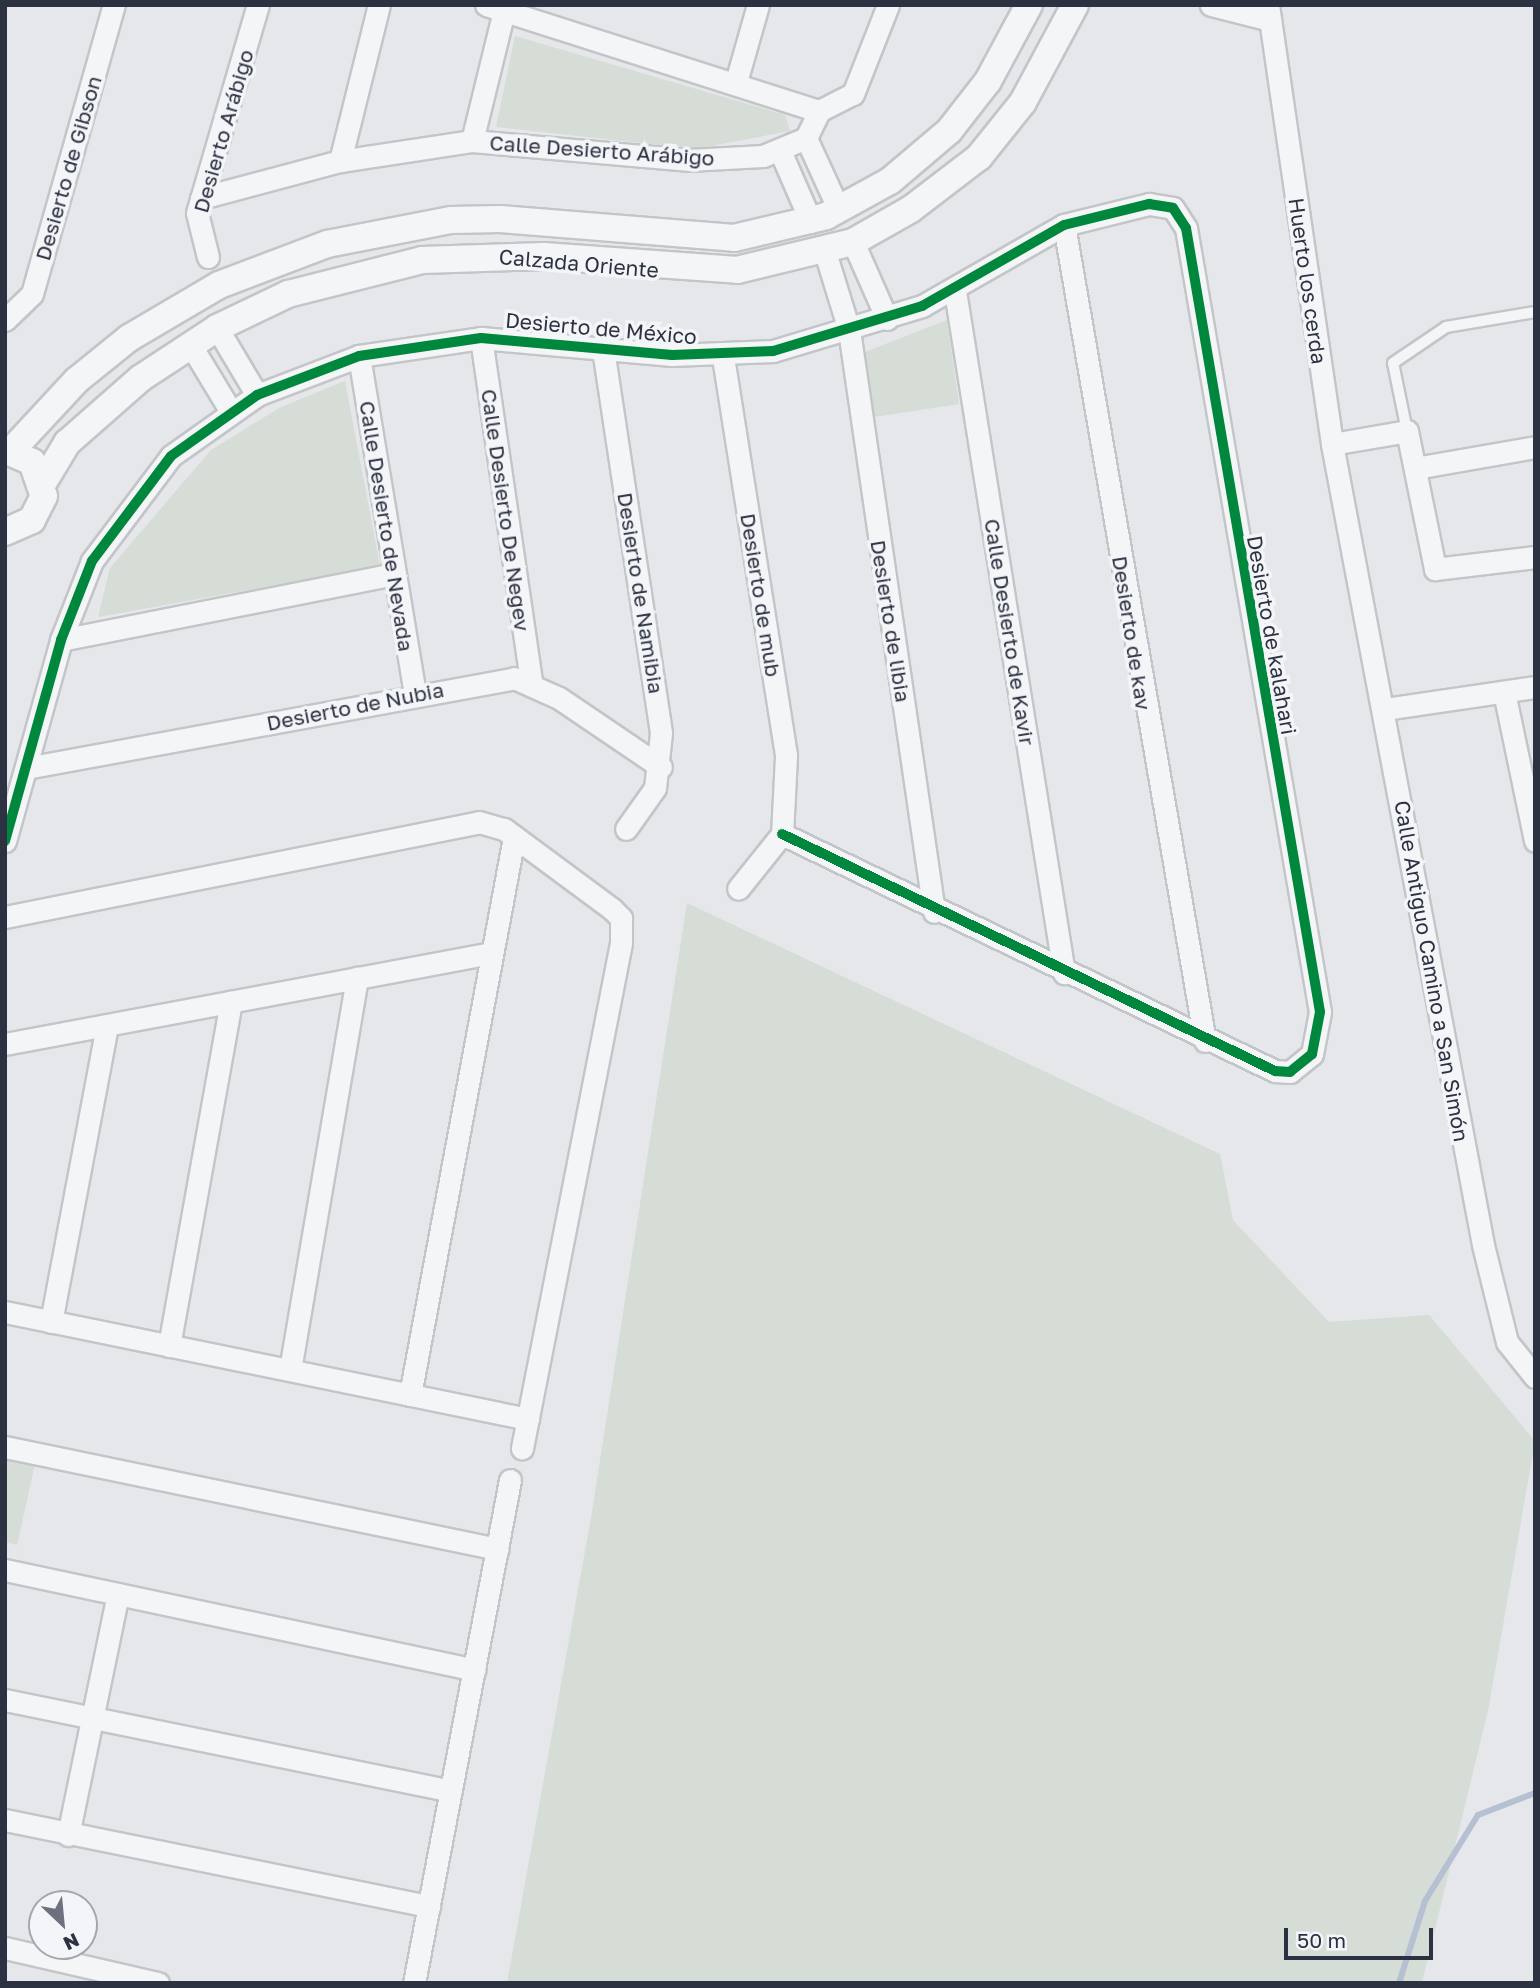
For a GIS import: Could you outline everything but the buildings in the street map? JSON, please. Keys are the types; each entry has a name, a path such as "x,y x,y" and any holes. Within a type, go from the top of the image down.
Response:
{"street":[{"name":"Desierto de Gibson","path":"5,320 32,294 114,5"},
{"name":"Desierto Arábigo","path":"208,257 197,226 201,198 258,5"},
{"path":"340,161 379,5"},
{"path":"736,82 758,5"},
{"path":"887,319 806,138 819,111 853,94 888,5"},
{"name":"Calzada Oriente","path":"8,451 77,380 129,338 219,285 276,261 327,244 451,220 544,222 679,238 734,238 811,222 839,210 890,181 949,131 988,81 1029,5"},
{"name":"Calzada Oriente","path":"5,532 32,520 43,483 67,443 97,414 190,344 288,294 422,260 544,256 737,270 825,253 853,242 911,209 979,157 1023,102 1075,5"},
{"path":"1211,5 1269,13"},
{"path":"472,141 495,8 736,82 819,111"},
{"name":"Huerto los cerda","path":"1269,13 1332,444 1352,555"},
{"name":"Calle Desierto Arábigo","path":"201,198 340,161 472,141 690,160 781,153 806,138"},
{"path":"781,153 825,253"},
{"name":"Desierto de México","path":"5,841 61,640 92,561 117,519 171,457 230,410 257,395 359,356 481,338 723,357 849,330 887,319 955,291 1064,225 1163,204"},
{"name":"Desierto de kalahari","path":"1163,204 1186,228 1320,1012 1317,1045 1290,1072 1205,1041"},
{"name":"Desierto de kav","path":"1064,225 1205,1041"},
{"name":"Desierto de libia","path":"825,253 849,330 934,912"},
{"path":"276,261 288,294"},
{"name":"Calle Desierto de Kavir","path":"955,291 1064,973"},
{"path":"217,328 257,395"},
{"name":"Calle Desierto De Negev","path":"481,338 531,682"},
{"path":"190,344 230,410"},
{"name":"Desierto de Namibia","path":"603,349 654,680 661,768 655,788 625,829"},
{"name":"Calle Desierto de Nevada","path":"359,356 415,696"},
{"name":"Desierto de mub","path":"723,357 786,756 782,834"},
{"path":"1332,444 1407,431 1435,569 1535,557"},
{"path":"1415,467 1535,447"},
{"path":"8,451 32,462 43,483"},
{"name":"Calle Antiguo Camino a San Simón","path":"1352,555 1384,709 1500,1323 1535,1377"},
{"path":"61,640 394,574"},
{"name":"Desierto de Nubia","path":"26,768 494,679 531,682 661,768"},
{"path":"1384,709 1535,687"},
{"path":"1504,692 1532,811 1535,841"},
{"path":"5,917 479,822 514,837 612,909 623,930 522,1448"},
{"path":"738,889 782,834 934,912 1205,1041"},
{"path":"410,1395 488,954 514,837"},
{"path":"5,1044 488,954"},
{"path":"290,1370 358,978"},
{"path":"169,1346 231,1002"},
{"path":"51,1322 107,1025"},
{"path":"5,1312 528,1419"},
{"path":"5,1447 498,1549"},
{"path":"414,1983 510,1480"},
{"path":"5,1570 474,1670"},
{"path":"68,1835 118,1594"},
{"path":"5,1700 451,1791"},
{"path":"5,1820 68,1835 429,1906"},
{"path":"5,1948 158,1983"}],"lane":[{"path":"1407,431 1393,363 1446,327 1535,312"}],"shaded area":[{"path":"515,36 785,115 790,131 695,149 496,127"},
{"path":"947,320 959,404 874,417 865,352"},
{"path":"345,381 380,566 98,617 110,568 211,450 281,407"},
{"path":"687,903 1220,1154 1233,1220 1329,1322 1429,1315 1535,1441 1489,1706 1422,1983 507,1983 591,1518"},
{"path":"5,1458 35,1464 17,1545 5,1542"}],"waterway":[{"path":"1399,1983 1425,1901 1478,1815 1535,1793"}],"cycle path":[{"path":"5,841 61,640 92,561 171,456 257,395 359,356 481,338 672,355 773,351 922,306 1064,225 1149,204 1173,208 1186,228 1320,1012 1312,1054 1290,1072 1275,1071 782,834"}]}
